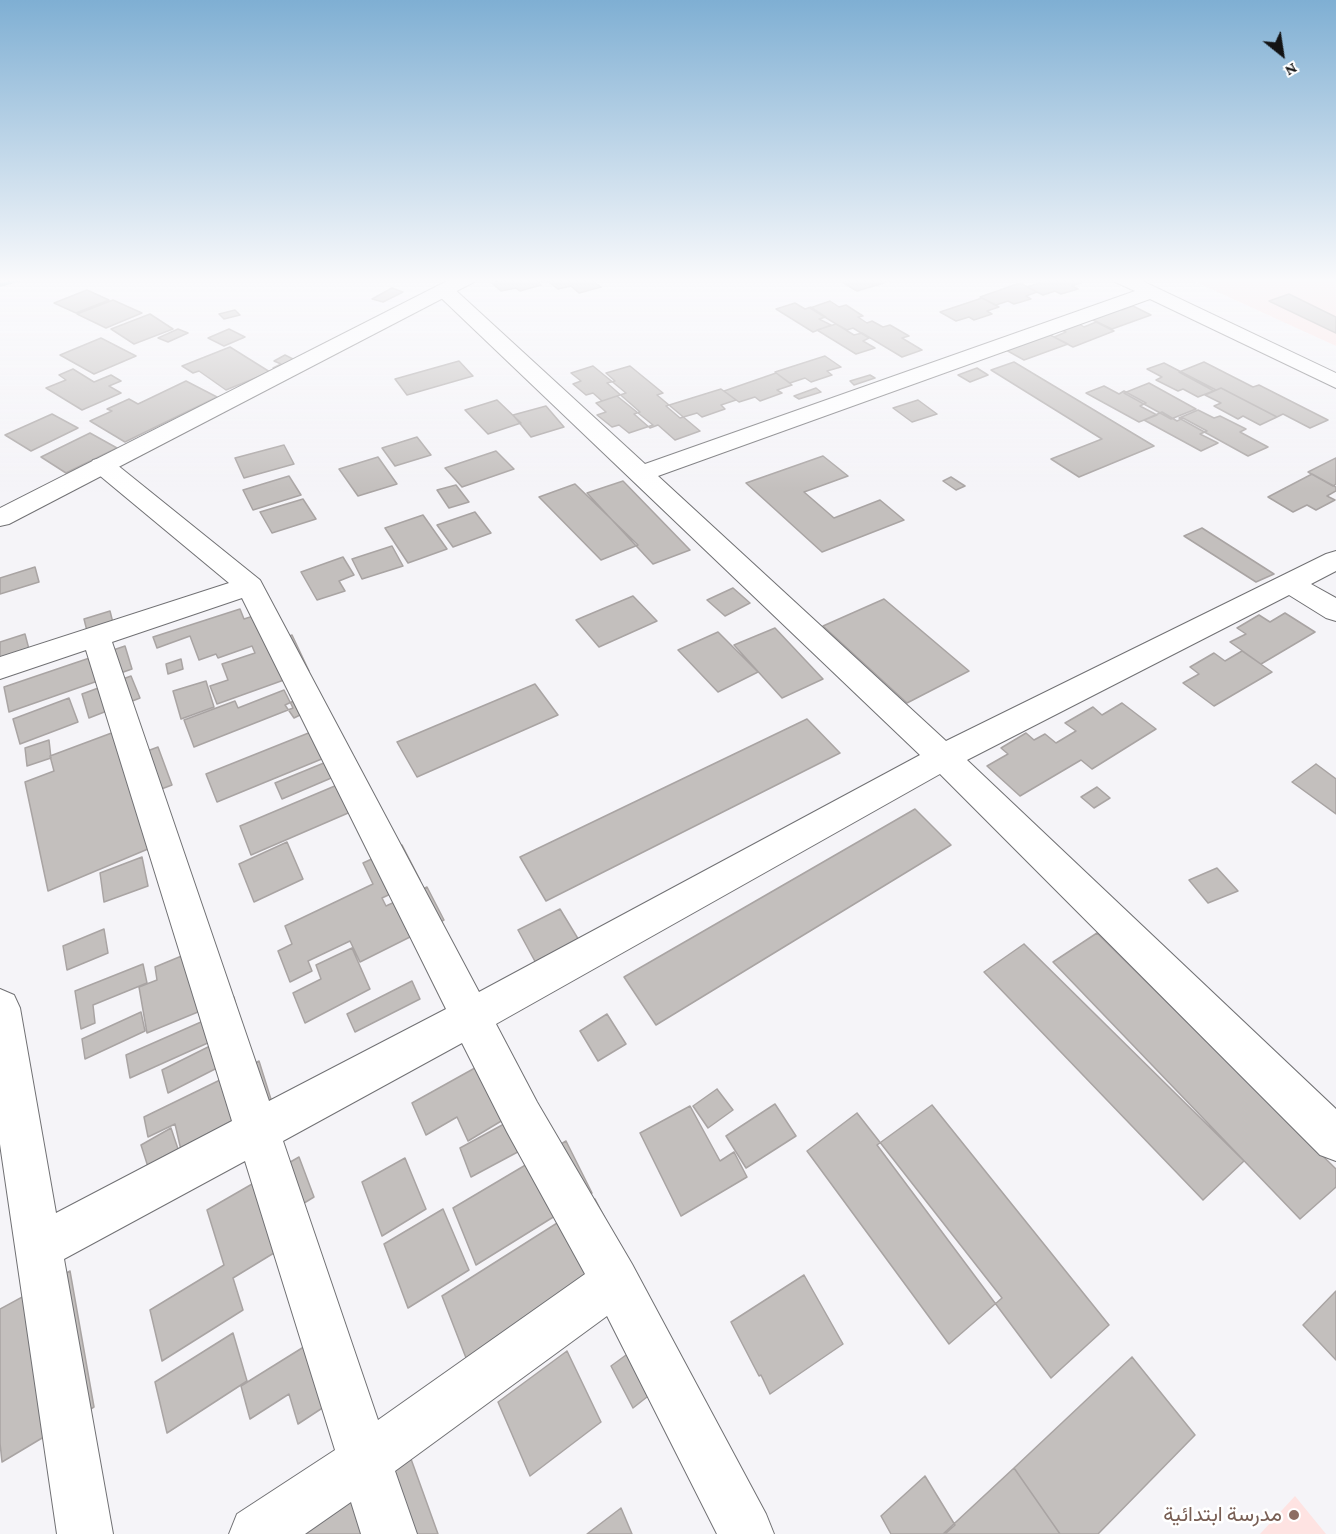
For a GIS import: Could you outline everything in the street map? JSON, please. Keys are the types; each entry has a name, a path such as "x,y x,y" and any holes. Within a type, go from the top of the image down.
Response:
{"street":[{"path":"0,518 327,350"},
{"path":"519,350 640,474 943,758 1336,1138"},
{"path":"640,474 989,350"},
{"path":"1271,350 1336,381"},
{"path":"102,465 250,586 522,1117 615,1281 746,1534"},
{"path":"39,1247 471,1017 943,758 1336,560"},
{"path":"1290,583 1336,610"},
{"path":"0,668 250,586"},
{"path":"96,636 389,1534"},
{"path":"0,1008 85,1534"},
{"path":"257,1534 365,1461 615,1281"}],"shaded area":[{"name":"مدرسة ابتدائية","path":"1295,1496 1326,1534 1260,1534"}],"building":[{"path":"73,350 124,350 136,356 94,374 60,355"},
{"path":"223,350 234,350 270,372 226,390 199,371 193,373 182,366"},
{"path":"849,350 870,350 856,354"},
{"path":"890,350 922,350 902,357"},
{"path":"1007,350 1053,350 1024,360"},
{"path":"285,355 301,363 282,372 273,368 281,364 274,361"},
{"path":"825,356 841,367 827,371 832,375 811,382 805,378 790,383 775,372"},
{"path":"459,361 473,376 407,395 395,379"},
{"path":"1014,362 1154,446 1079,477 1051,459 1102,439 991,370"},
{"path":"1204,362 1253,387 1259,385 1328,420 1310,428 1283,414 1277,417 1221,388 1214,391 1179,372"},
{"path":"1164,363 1216,390 1198,397 1183,389 1178,391 1156,380 1162,377 1147,369"},
{"path":"593,366 626,393 602,401 593,393 586,395 573,384 581,381 571,373"},
{"path":"630,366 663,393 657,395 700,431 675,440 658,425 650,428 634,414 640,412 607,383 615,381 606,373"},
{"path":"977,368 988,375 970,382 958,375"},
{"path":"73,369 94,382 111,375 121,381 109,386 121,393 82,410 46,388 66,380 59,375"},
{"path":"776,373 792,385 777,390 782,393 760,401 755,397 739,402 724,391"},
{"path":"870,375 875,378 854,385 850,381"},
{"path":"186,381 217,397 125,442 90,421 112,411 107,409 129,399 138,404"},
{"path":"1149,383 1196,409 1171,419 1124,393"},
{"path":"1104,386 1119,394 1124,391 1146,403 1140,406 1157,415 1139,422 1086,393"},
{"path":"816,388 821,392 799,399 794,396"},
{"path":"1221,388 1277,417 1260,425 1243,416 1238,419 1214,406 1221,403 1205,395"},
{"path":"721,389 736,400 721,405 725,409 702,417 697,413 680,418 666,406"},
{"path":"617,396 653,425 629,433 619,425 612,427 597,415 606,412 596,403"},
{"path":"497,400 521,423 488,434 465,410"},
{"path":"918,400 937,414 912,422 893,408"},
{"path":"546,406 564,427 531,437 513,415"},
{"path":"1198,410 1214,418 1220,416 1246,429 1240,432 1268,447 1248,456 1179,418"},
{"path":"1162,412 1177,421 1183,418 1207,431 1200,434 1218,443 1201,451 1144,420"},
{"path":"52,414 78,428 31,451 5,435"},
{"path":"90,433 117,448 66,473 41,457"},
{"path":"417,437 431,455 395,466 382,448"},
{"path":"284,445 294,464 244,478 235,458"},
{"path":"496,451 514,469 462,487 445,468"},
{"path":"823,456 848,476 804,492 834,518 880,500 904,520 822,552 746,483"},
{"path":"378,457 397,484 358,496 339,469"},
{"path":"1336,458 1336,484 1333,486 1308,472"},
{"path":"1312,474 1336,487 1336,491 1327,496 1335,500 1316,510 1307,505 1293,512 1268,497"},
{"path":"289,476 301,495 253,510 243,490"},
{"path":"951,477 965,486 956,490 943,481"},
{"path":"623,481 690,550 653,564 587,493"},
{"path":"575,484 638,545 601,560 539,497"},
{"path":"456,485 469,502 449,508 437,490"},
{"path":"303,499 316,519 272,533 260,512"},
{"path":"475,512 491,533 453,547 437,525"},
{"path":"423,515 447,549 408,563 385,528"},
{"path":"1202,528 1274,574 1256,582 1184,536"},
{"path":"392,546 403,566 362,579 352,559"},
{"path":"343,557 354,575 339,581 345,591 317,600 301,572"},
{"path":"35,567 39,582 0,594 0,578"},
{"path":"733,588 750,603 725,616 707,600"},
{"path":"633,596 657,621 599,647 576,620"},
{"path":"884,599 969,671 907,703 823,626"},
{"path":"240,609 244,619 272,610 285,638 292,635 309,671 217,704 210,686 228,680 222,664 255,653 252,646 218,658 216,654 199,660 190,636 157,648 153,637"},
{"path":"110,611 115,631 89,639 84,619"},
{"path":"1285,613 1315,632 1261,664 1230,642 1246,634 1237,628 1259,615 1270,622"},
{"path":"775,628 823,679 782,698 734,645"},
{"path":"718,632 758,672 718,692 678,650"},
{"path":"25,634 30,653 0,663 0,642"},
{"path":"125,646 132,669 9,712 4,687"},
{"path":"1242,651 1272,672 1214,706 1183,683 1199,674 1190,667 1214,653 1225,661"},
{"path":"181,659 183,669 168,674 166,664"},
{"path":"131,676 140,698 89,718 82,694"},
{"path":"206,681 214,707 181,719 173,691"},
{"path":"535,684 558,715 417,777 397,742"},
{"path":"284,690 293,708 194,747 184,720 235,701 238,708"},
{"path":"311,693 320,705 294,718 285,705"},
{"path":"69,698 78,722 20,744 13,719"},
{"path":"1122,703 1156,729 1092,769 1081,760 1020,796 987,766 1008,754 1001,748 1026,733 1034,740 1045,734 1056,743 1076,731 1065,723 1093,707 1102,715"},
{"path":"807,719 840,753 546,901 520,857"},
{"path":"133,725 142,753 158,747 172,785 156,791 148,849 48,891 25,782 54,771 50,756"},
{"path":"316,730 329,756 217,802 206,774"},
{"path":"49,740 51,758 27,766 25,748"},
{"path":"336,758 343,773 282,799 275,783"},
{"path":"1316,764 1336,779 1336,814 1292,782"},
{"path":"349,780 362,807 251,855 240,826"},
{"path":"1097,787 1110,798 1094,808 1081,797"},
{"path":"915,809 951,845 656,1025 624,977"},
{"path":"287,842 303,879 254,902 239,864"},
{"path":"402,845 420,880 382,898 386,906 427,887 444,920 360,962 350,941 308,961 312,971 290,982 278,951 292,944 285,926 373,884 363,863"},
{"path":"142,857 148,886 104,902 100,873"},
{"path":"1217,868 1238,891 1208,903 1189,880"},
{"path":"560,909 580,942 537,965 518,930"},
{"path":"104,929 108,953 67,970 63,946"},
{"path":"1097,933 1336,1169 1336,1187 1300,1219 1053,962"},
{"path":"213,943 227,1000 147,1033 139,987 157,980 155,967"},
{"path":"1024,944 1244,1161 1203,1200 984,972"},
{"path":"352,948 370,989 305,1023 293,993 321,979 316,965"},
{"path":"143,964 147,983 93,1005 95,1023 81,1029 75,991"},
{"path":"412,981 420,999 355,1032 347,1014"},
{"path":"234,997 241,1028 130,1078 126,1055 201,1022 199,1012"},
{"path":"141,1012 145,1031 85,1059 82,1039"},
{"path":"607,1014 626,1044 598,1061 580,1031"},
{"path":"212,1045 219,1067 168,1093 162,1070"},
{"path":"491,1059 518,1111 468,1141 457,1117 426,1135 412,1103"},
{"path":"259,1061 280,1128 187,1176 175,1124 148,1137 144,1117"},
{"path":"717,1089 733,1110 708,1128 693,1106"},
{"path":"775,1104 796,1136 746,1168 726,1136"},
{"path":"932,1105 1109,1325 1051,1378 877,1145"},
{"path":"690,1106 720,1161 734,1152 747,1177 681,1216 640,1133"},
{"path":"857,1113 1002,1298 949,1344 807,1151"},
{"path":"515,1118 527,1147 471,1177 460,1148"},
{"path":"171,1128 179,1152 149,1170 141,1145"},
{"path":"566,1141 592,1193 476,1265 453,1208"},
{"path":"299,1157 314,1197 296,1208 305,1234 233,1278 243,1310 162,1361 150,1310 224,1265 207,1210"},
{"path":"405,1158 426,1209 382,1236 362,1182"},
{"path":"595,1199 626,1259 468,1363 442,1296"},
{"path":"443,1209 469,1270 408,1308 384,1244"},
{"path":"70,1271 94,1407 2,1462 0,1309"},
{"path":"804,1275 843,1344 770,1394 731,1322"},
{"path":"1336,1291 1336,1360 1303,1325"},
{"path":"339,1325 359,1384 298,1424 289,1394 250,1419 241,1386"},
{"path":"659,1331 680,1371 633,1408 611,1366"},
{"path":"233,1333 247,1381 167,1433 155,1382"},
{"path":"567,1351 601,1422 530,1476 498,1402"},
{"path":"1132,1357 1195,1435 1098,1534 1060,1534 1014,1468"},
{"path":"411,1459 438,1534 305,1534"},
{"path":"1014,1468 1060,1534 943,1534"},
{"path":"925,1476 955,1525 945,1534 891,1534 881,1516"},
{"path":"621,1508 632,1534 587,1534"}],"place":[{"name":"مدرسة ابتدائية","path":"1294,1515"}]}
